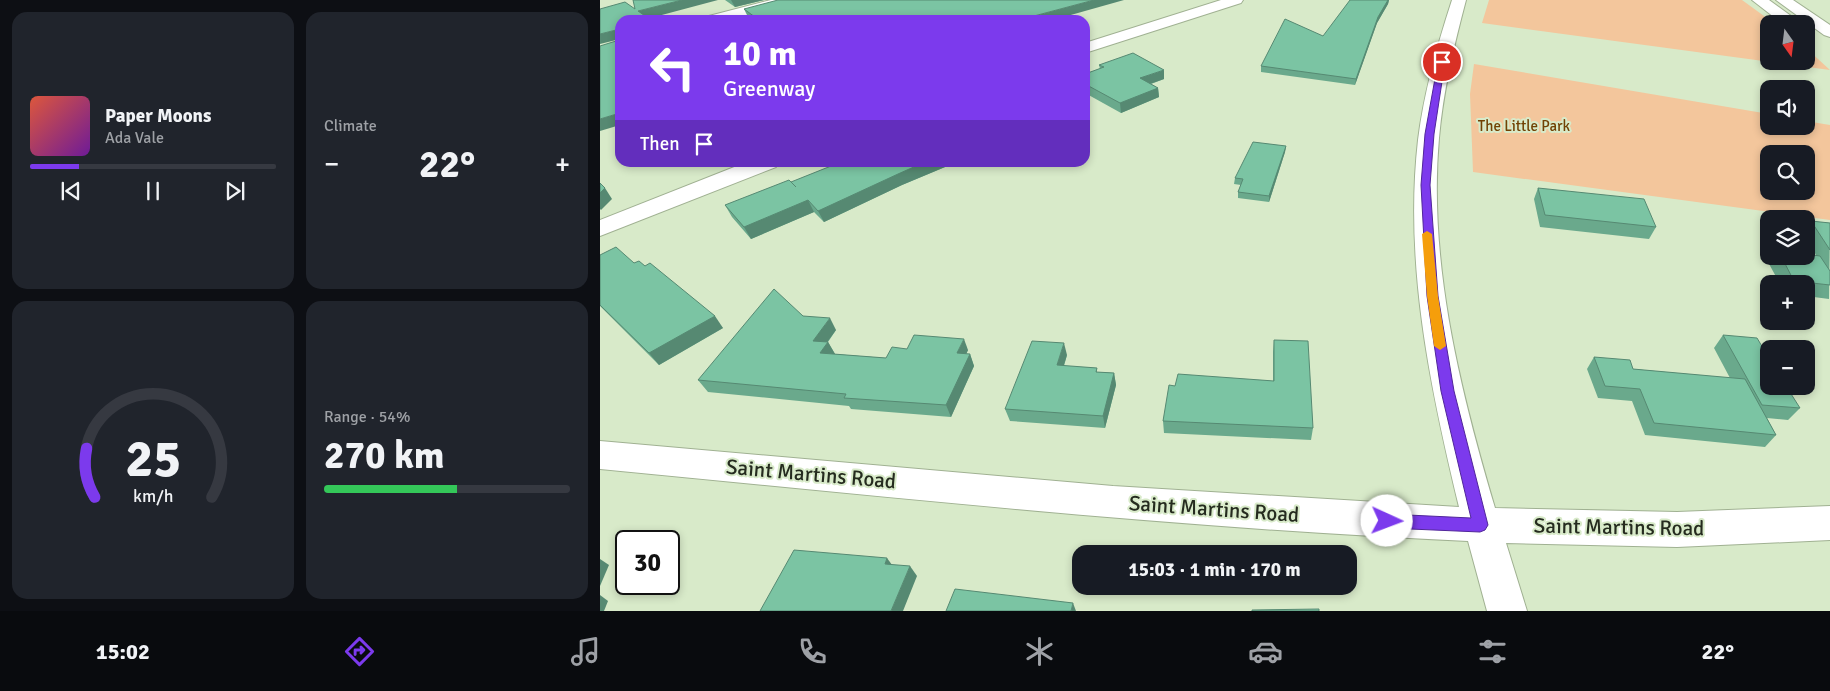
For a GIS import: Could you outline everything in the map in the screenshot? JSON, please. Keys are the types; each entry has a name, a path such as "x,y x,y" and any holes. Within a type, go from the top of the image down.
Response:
{"street":[{"path":"730,15 789,0"},
{"path":"1090,46 1236,0"},
{"path":"1459,0 1444,50 1430,134 1426,185 1432,296 1447,391 1480,525 1507,611"},
{"path":"1759,0 1781,15"},
{"path":"1783,0 1826,38"},
{"path":"600,229 755,167"},
{"name":"Saint Martins Road","path":"600,455 1166,506 1333,518 1625,529 1830,523"}],"green space":[{"path":"1489,0 1742,0 1763,15 1760,15 1760,61 1482,23"},
{"path":"1815,56 1830,70 1815,68"},
{"name":"The Little Park","path":"1474,64 1760,112 1760,135 1815,135 1815,122 1830,125 1830,220 1815,218 1815,210 1760,211 1473,172 1470,94"}],"building":[{"path":"633,0 682,0 638,11 644,15 615,15 615,30 600,34 600,9 625,2 635,9"},
{"path":"778,0 1094,0 1038,15 752,15 744,9"},
{"path":"1350,0 1388,0 1378,17 1356,79 1261,66 1285,19 1323,36"},
{"path":"615,41 615,114 600,119 600,46"},
{"path":"1133,53 1164,70 1140,78 1158,88 1120,103 1090,87 1090,72 1104,67 1099,65"},
{"path":"1253,142 1286,146 1269,196 1238,192 1243,179 1235,178"},
{"path":"828,167 914,167 818,211 808,200 744,227 725,205 789,180 791,182"},
{"path":"600,183 605,188 600,193"},
{"path":"1538,188 1644,199 1656,227 1545,215"},
{"path":"1815,221 1830,223 1830,250 1815,227"},
{"path":"616,247 634,263 639,261 645,266 650,263 715,316 649,353 600,305 600,255"},
{"path":"1815,255 1820,256 1830,271 1830,285 1815,283 1815,275 1791,275 1786,265 1815,265"},
{"path":"774,289 803,316 830,318 813,341 828,342 820,353 886,358 892,347 907,349 914,335 964,339 957,353 970,354 946,405 844,398 846,394 698,380"},
{"path":"1723,335 1757,338 1760,343 1760,395 1792,395 1800,408 1762,405"},
{"path":"1274,340 1308,341 1313,428 1163,421 1169,385 1175,386 1178,374 1274,381"},
{"path":"1032,341 1064,343 1057,365 1097,368 1096,372 1114,373 1103,416 1005,409"},
{"path":"1594,357 1630,360 1633,369 1745,379 1776,435 1654,423 1640,389 1605,386"},
{"path":"794,550 887,558 885,564 910,566 891,611 760,611"},
{"path":"955,589 1073,603 1071,611 946,611"},
{"path":"1319,609 1319,611 1252,611 1252,610"}],"slow traffic":[{"path":"1427,234 1432,296 1440,346"}],"route":[{"path":"1387,521 1480,525 1447,391 1432,296 1426,185 1430,134 1442,62"}]}
